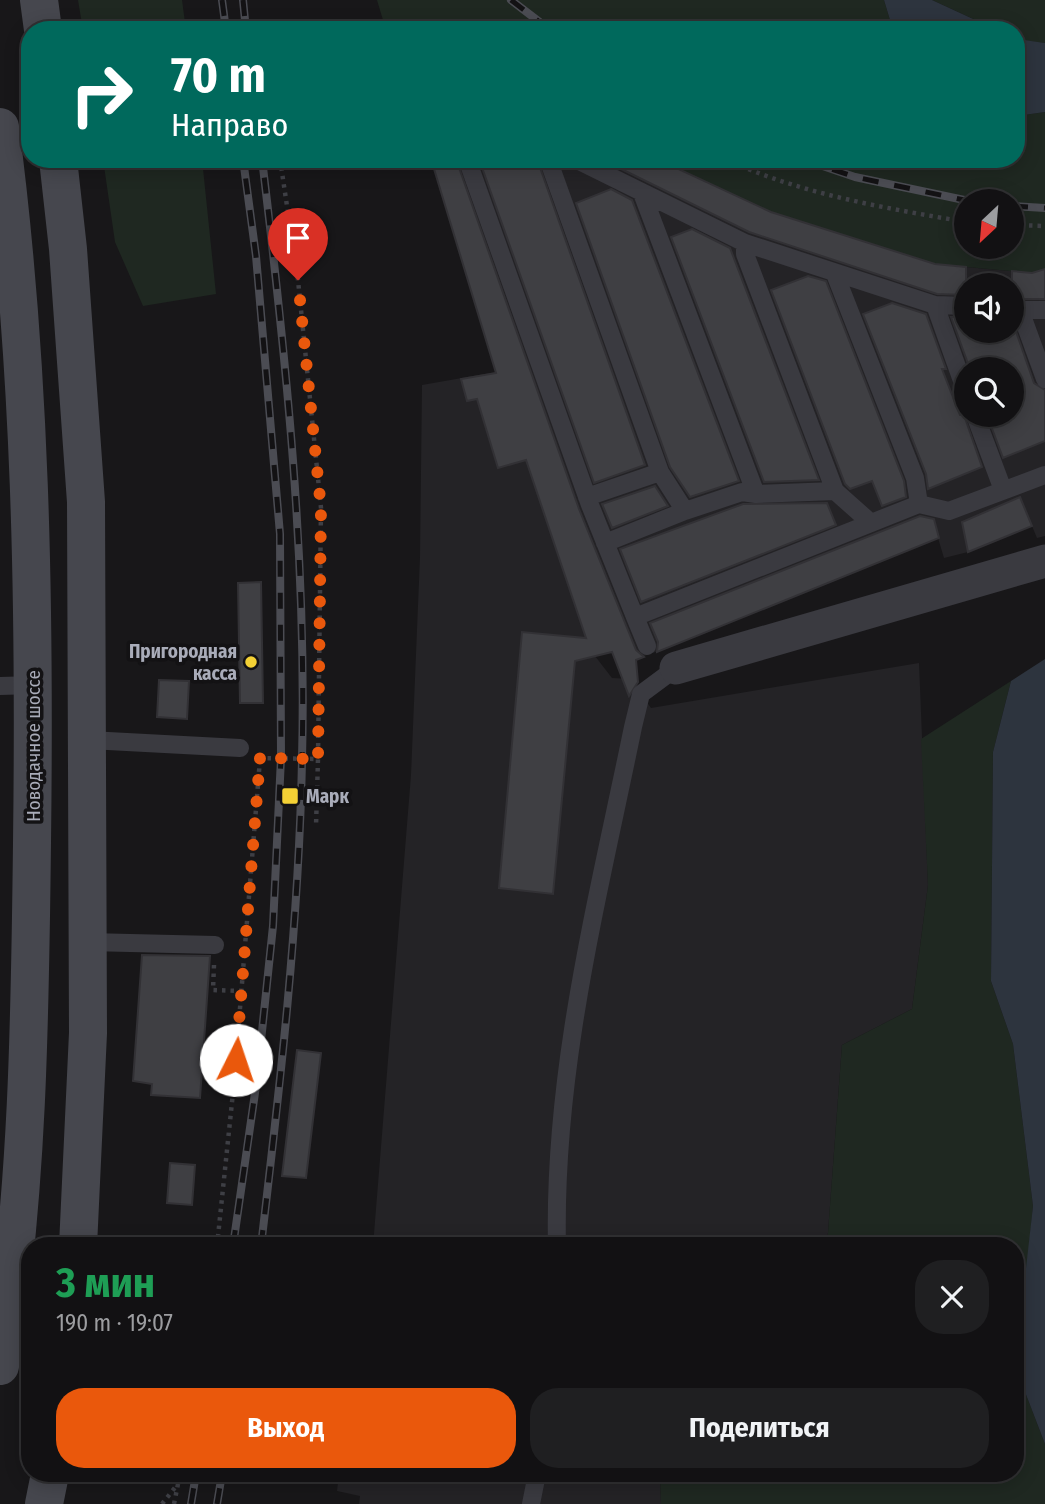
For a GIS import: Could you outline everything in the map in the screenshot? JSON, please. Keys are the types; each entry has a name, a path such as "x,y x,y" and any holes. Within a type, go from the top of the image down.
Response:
{"main road":[{"path":"39,0 42,21"},
{"name":"Новодачное шоссе","path":"0,127 29,489 17,686 28,1031 19,1216 0,1366"},
{"path":"59,168 68,249 86,502 89,740 88,1033 78,1237"},
{"path":"44,1504 48,1482"}],"street":[{"path":"676,668 1045,561"}],"lane":[{"path":"470,168 587,497 647,646"},
{"path":"551,168 660,472 685,511"},
{"path":"593,168 746,243 835,274 935,304 954,305"},
{"path":"642,193 756,494"},
{"path":"746,243 745,254 835,491 870,523"},
{"path":"835,274 915,478 919,504"},
{"path":"935,304 954,358"},
{"path":"1024,309 1045,310"},
{"path":"1024,328 1045,379"},
{"path":"979,427 1003,490"},
{"path":"587,497 660,472"},
{"path":"635,617 919,504 949,510 1045,475"},
{"path":"605,543 742,492 756,494 835,491"},
{"path":"556,1237 556,1193 569,1042 633,727 640,694 676,668"},
{"path":"89,740 240,748"},
{"path":"88,942 215,945"},
{"path":"531,1504 535,1482"}],"path":[{"path":"281,168 298,280 321,508 316,826"},
{"path":"745,168 857,201 954,220"},
{"path":"1024,225 1045,226"},
{"path":"219,1237 260,758 318,759"},
{"path":"215,945 214,990 241,991"},
{"path":"174,1504 179,1482"},
{"path":"162,1504 178,1485"}],"shaded area":[{"path":"78,0 182,0 185,21 82,21"},
{"path":"377,0 884,0 890,21 383,21"},
{"path":"884,0 932,0 978,21 890,21"},
{"path":"932,0 1045,0 1045,43 1025,41 1025,21 978,21"},
{"path":"1025,40 1045,43 1045,112 1025,115"},
{"path":"1045,112 1045,269 1032,273 935,264 771,212 676,168 1025,168 1025,115"},
{"path":"104,168 203,168 216,294 143,306 115,242"},
{"path":"434,168 676,168 771,212 935,264 1032,273 1045,269 1045,536 1037,538 1032,526 968,552 944,558 938,538 636,659 612,652 595,656 612,678 630,679 651,708 919,663 928,885 912,1009 842,1045 828,1237 374,1237 411,775 420,557 422,385 496,372"},
{"path":"1045,659 1045,1444 1024,1389 1024,1286 1033,1206 1013,1044 991,981 993,752 1011,681"},
{"path":"1011,681 993,752 991,981 1013,1044 1033,1206 1024,1299 1024,1237 828,1237 842,1045 912,1009 928,885 921,739"},
{"path":"1024,1389 1045,1444 1045,1504 661,1504 660,1482 1024,1482"},
{"path":"338,1482 660,1482 661,1504 359,1504 360,1496 337,1491"}],"building":[{"path":"434,168 459,168 579,509 636,650 644,657 636,660 638,682 629,696 612,652 575,661 553,894 499,888 522,632 586,638 526,460 498,468 477,399 467,401 461,379 496,373"},
{"path":"482,168 540,168 645,465 594,483"},
{"path":"619,168 676,168 771,212 935,264 966,267 966,273 954,273 954,295 937,294 749,232"},
{"path":"611,189 632,200 739,481 690,497 670,467 576,203"},
{"path":"692,229 730,248 819,480 764,482 671,237"},
{"path":"1045,269 1045,299 1024,299 1024,273 1012,271 1032,273"},
{"path":"808,276 826,281 904,481 906,497 882,506 872,481 850,489 845,484 771,290"},
{"path":"892,303 926,314 954,400 954,427 968,427 982,467 928,489 926,474 863,314"},
{"path":"960,343 1020,343 1034,383 1045,390 1045,441 1003,458 991,427 1024,427 1024,357 966,357"},
{"path":"655,486 668,506 612,528 602,504"},
{"path":"1020,497 1032,526 968,552 962,522"},
{"path":"827,503 836,525 641,602 620,549 743,504"},
{"path":"920,516 934,519 939,538 657,652 658,642 650,623"},
{"path":"261,582 263,703 240,703 238,583"},
{"path":"159,680 189,681 187,719 157,717"},
{"path":"142,955 210,956 200,1098 151,1095 152,1084 133,1081"},
{"path":"297,1050 321,1053 306,1178 282,1176"},
{"path":"170,1163 195,1165 192,1205 167,1203"}],"railway":[{"path":"222,0 225,21"},
{"path":"243,0 245,21"},
{"path":"511,0 538,21"},
{"path":"234,1237 257,1079 273,926 281,758 280,534 256,256 244,168"},
{"path":"262,1237 293,943 300,821 303,685 293,459 263,168"},
{"path":"828,168 855,177 954,198"},
{"path":"1024,207 1045,208"},
{"path":"191,1504 195,1482"},
{"path":"217,1504 221,1482"}],"place":[{"name":"Пригородная касса","path":"251,662"},
{"name":"Марк","path":"290,796"}],"route":[{"path":"236,1060 260,758 318,759 321,508 298,280"}]}
